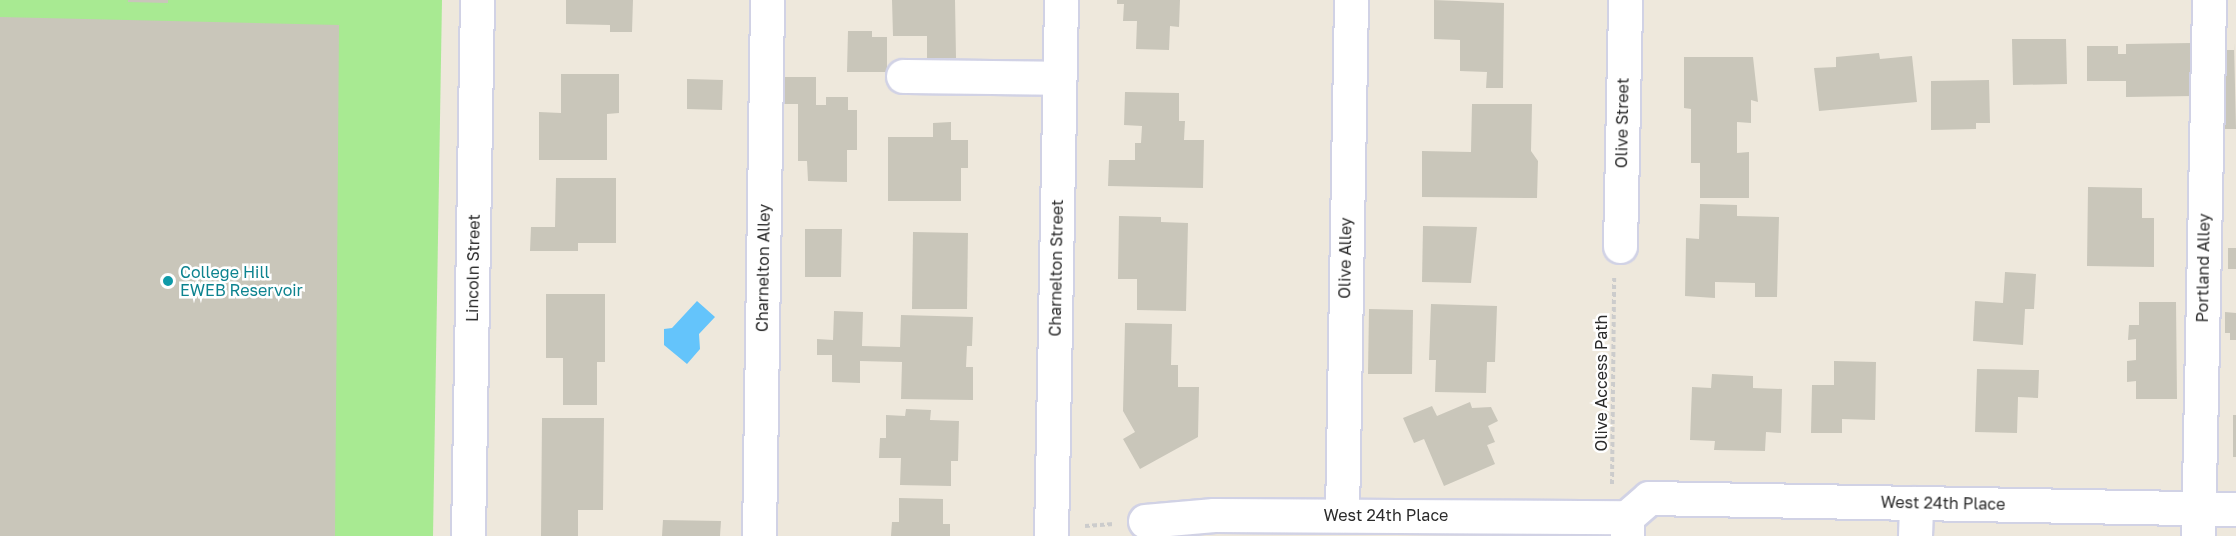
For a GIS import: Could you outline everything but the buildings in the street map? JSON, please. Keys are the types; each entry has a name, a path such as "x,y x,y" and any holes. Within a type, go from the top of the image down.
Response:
{"street":[{"name":"Lincoln Street","path":"468,536 477,0"},
{"name":"Charnelton Alley","path":"759,536 767,0"},
{"name":"Charnelton Street","path":"1051,532 1061,0"},
{"name":"Olive Alley","path":"1342,515 1351,0"},
{"name":"Olive Street","path":"1620,246 1625,0"},
{"name":"Portland Alley","path":"2198,522 2209,0"},
{"path":"903,76 1059,78"},
{"path":"1916,503 1916,536"},
{"name":"West 24th Place","path":"1144,521 1214,514 1634,517 1916,503 2198,522 2236,508"}],"path":[{"name":"Olive Access Path","path":"1620,246 1614,280 1612,488 1634,517"},
{"path":"1051,532 1144,521"}],"green space":[{"name":"College Hill EWEB Reservoir","path":"0,0 442,0 433,536 0,536"}],"water":[{"path":"697,301 715,317 699,334 700,349 687,364 664,345 664,329 672,328"}],"place":[{"name":"College Hill EWEB Reservoir","path":"168,281"}]}
